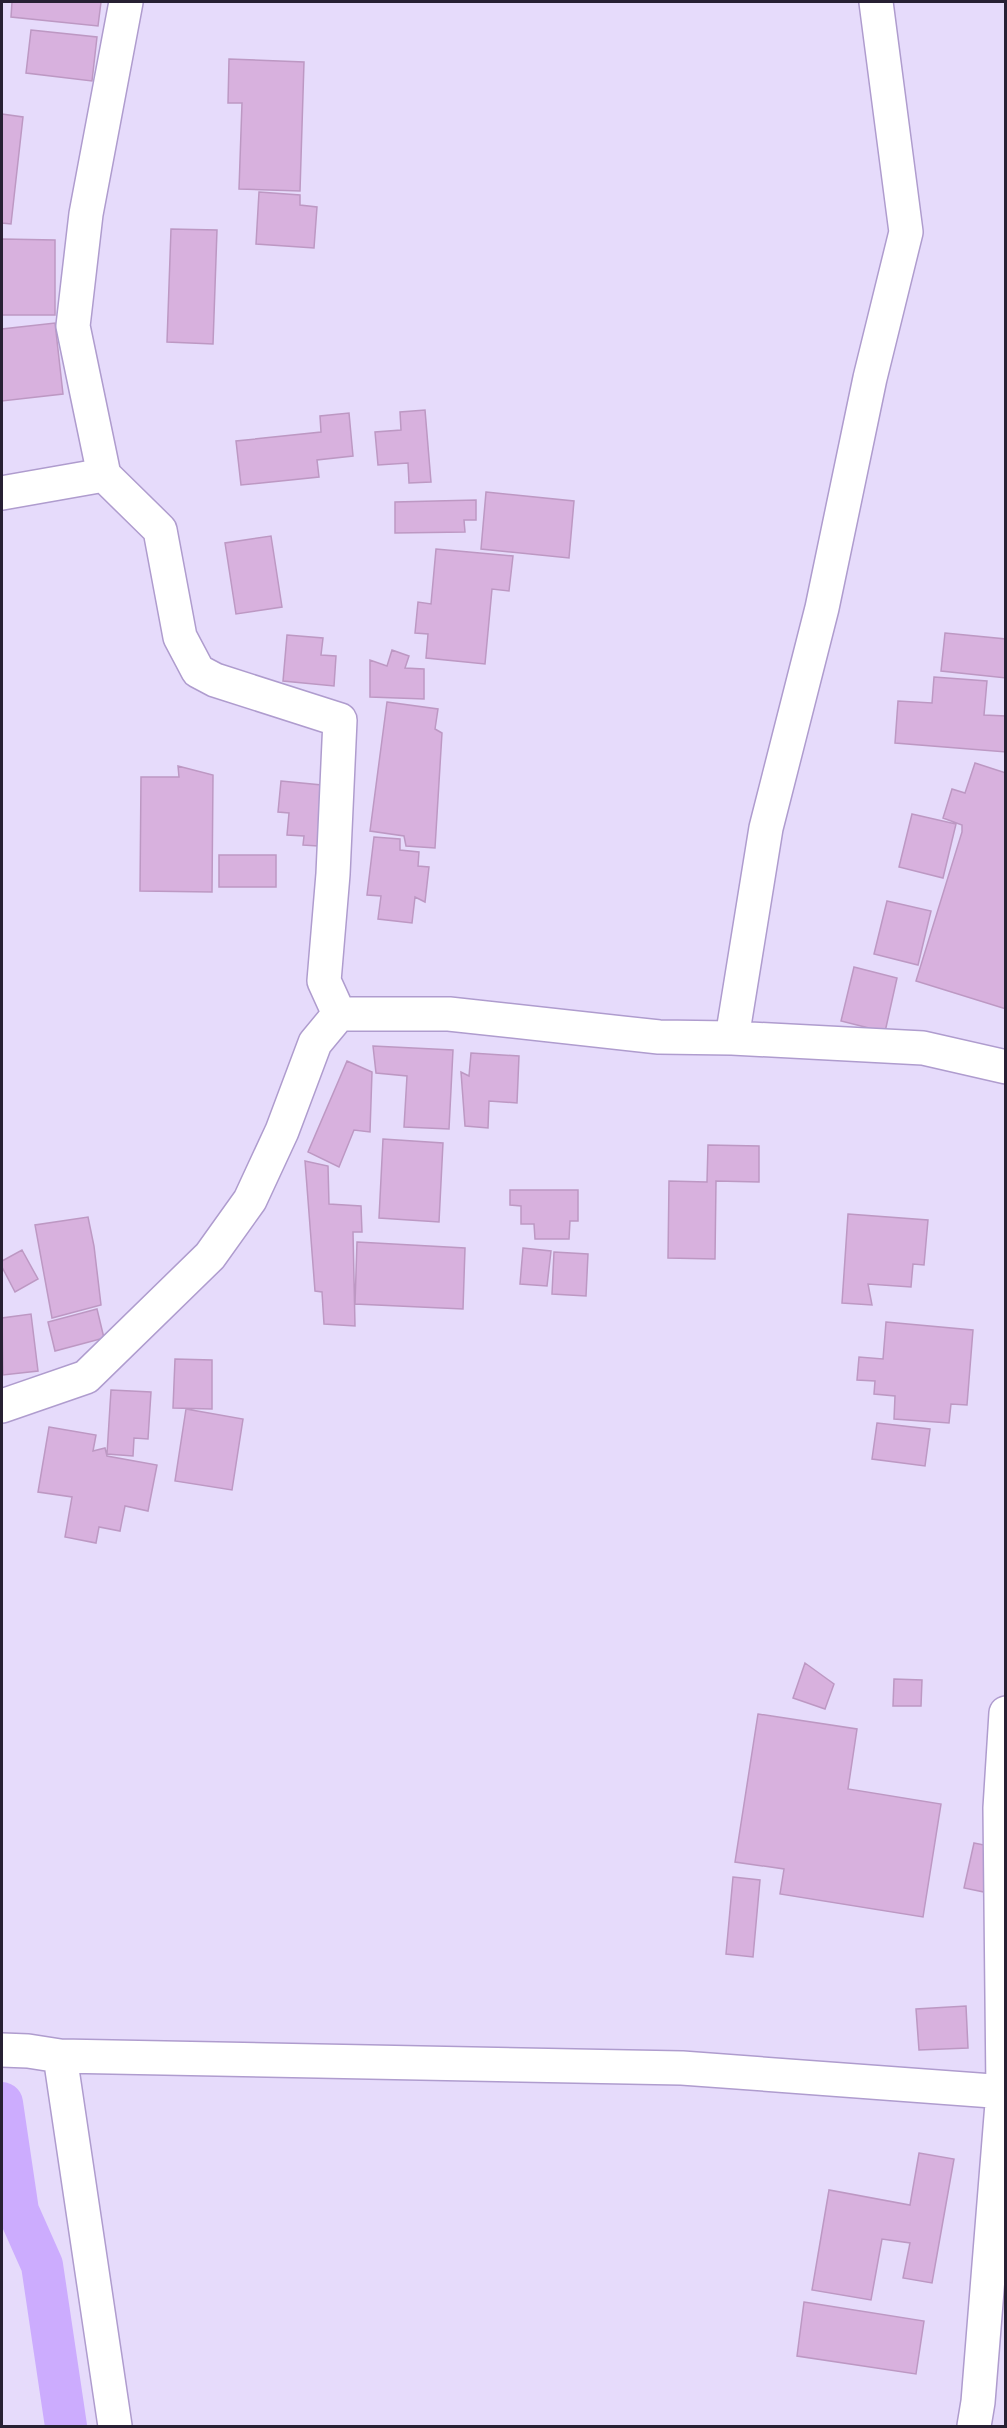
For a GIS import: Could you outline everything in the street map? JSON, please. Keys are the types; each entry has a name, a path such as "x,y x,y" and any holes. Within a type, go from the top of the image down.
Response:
{"street":[{"path":"126,2 86,214 73,326 105,475 160,530 180,637 198,671 215,681 340,720 333,874 324,981 339,1014"},
{"path":"732,1038 766,828 822,608 870,378 906,232 876,2"},
{"path":"2,493 105,475"},
{"path":"339,1014 449,1014 659,1037 732,1038 923,1048 1005,1067"},
{"path":"2,1406 86,1377 210,1256 250,1200 282,1131 315,1043 339,1014"},
{"path":"974,2427 1004,2092 1000,1808 1005,1713"},
{"path":"15,2050 60,2056 682,2068 1004,2092"},
{"path":"60,2056 115,2427"}],"building":[{"path":"12,2 101,2 98,26 11,17"},
{"path":"31,30 97,37 92,81 26,73"},
{"path":"229,59 304,62 300,191 239,189 242,103 228,103"},
{"path":"2,114 23,117 11,224 2,223"},
{"path":"259,192 300,195 300,205 317,207 314,248 256,244"},
{"path":"171,229 217,230 213,344 167,342"},
{"path":"2,239 55,240 55,315 2,315"},
{"path":"55,323 63,394 2,401 2,329"},
{"path":"425,410 431,482 409,483 408,463 378,465 375,432 401,430 400,412"},
{"path":"349,413 353,456 317,460 319,477 241,485 236,441 321,432 320,416"},
{"path":"486,492 574,501 569,558 481,549"},
{"path":"476,500 476,520 464,520 465,532 395,533 395,502"},
{"path":"271,536 282,607 236,614 225,543"},
{"path":"436,549 513,556 509,591 492,589 485,664 426,658 428,634 415,633 418,602 431,604"},
{"path":"945,633 1006,639 1006,678 941,671"},
{"path":"287,635 323,638 321,655 336,656 334,686 283,681"},
{"path":"392,650 409,656 405,668 424,669 424,699 370,697 370,660 387,666"},
{"path":"934,677 987,681 984,715 1006,716 1006,752 895,743 898,701 932,703"},
{"path":"387,702 438,709 435,729 442,733 435,848 406,846 404,836 370,831"},
{"path":"975,763 1006,773 1006,1009 916,981 962,832 962,825 943,818 952,789 965,793"},
{"path":"178,766 213,775 212,892 140,891 141,777 179,777"},
{"path":"281,781 332,786 318,846 303,845 304,836 287,835 289,813 278,812"},
{"path":"912,814 956,824 943,878 899,867"},
{"path":"374,837 400,839 400,850 419,852 418,866 429,867 425,902 415,897 412,923 378,919 381,896 367,895"},
{"path":"219,855 276,855 276,887 219,887"},
{"path":"887,901 931,911 918,965 874,954"},
{"path":"854,967 897,978 885,1032 841,1021"},
{"path":"373,1046 453,1050 449,1129 404,1127 407,1076 376,1073"},
{"path":"471,1053 519,1056 517,1103 489,1101 488,1128 465,1126 461,1072 469,1076"},
{"path":"347,1061 372,1072 370,1132 354,1130 339,1167 308,1152"},
{"path":"383,1139 443,1143 439,1222 379,1218"},
{"path":"708,1145 759,1146 759,1182 716,1181 715,1259 668,1258 669,1181 707,1182"},
{"path":"305,1161 328,1166 329,1204 361,1206 362,1232 353,1232 355,1326 324,1324 322,1292 315,1291"},
{"path":"510,1190 578,1190 578,1221 570,1221 569,1239 535,1239 534,1224 521,1224 521,1206 510,1205"},
{"path":"848,1214 928,1220 924,1265 913,1264 911,1287 868,1284 872,1305 842,1303"},
{"path":"88,1217 101,1305 52,1318 35,1225"},
{"path":"357,1242 465,1248 463,1309 355,1304"},
{"path":"523,1248 551,1251 547,1286 520,1284"},
{"path":"22,1250 38,1279 15,1292 2,1267 2,1261"},
{"path":"554,1252 588,1254 586,1296 552,1294"},
{"path":"97,1309 104,1338 55,1351 48,1322"},
{"path":"31,1314 38,1371 3,1375 2,1318"},
{"path":"886,1322 973,1330 967,1405 951,1404 949,1423 894,1419 895,1396 874,1394 875,1381 857,1380 859,1357 883,1359"},
{"path":"175,1359 212,1360 212,1409 173,1408"},
{"path":"111,1390 151,1392 148,1439 134,1438 133,1456 107,1454"},
{"path":"186,1409 243,1419 232,1490 175,1481"},
{"path":"877,1423 930,1429 925,1466 872,1459"},
{"path":"49,1427 96,1435 93,1451 105,1448 107,1456 157,1465 148,1511 125,1506 120,1531 99,1527 96,1543 65,1537 72,1497 38,1492"},
{"path":"805,1663 834,1684 825,1709 793,1698"},
{"path":"894,1679 922,1680 921,1706 893,1706"},
{"path":"758,1714 857,1729 848,1789 941,1804 923,1917 780,1894 784,1869 735,1862"},
{"path":"974,1843 994,1847 984,1892 964,1888"},
{"path":"733,1877 760,1880 753,1957 726,1954"},
{"path":"966,2006 968,2048 919,2050 916,2009"},
{"path":"919,2153 954,2159 932,2283 903,2278 910,2243 882,2239 871,2300 812,2290 829,2190 910,2205"},
{"path":"804,2302 924,2321 916,2374 797,2356"}],"waterway":[{"path":"2,2103 18,2211 42,2265 66,2426"}]}
